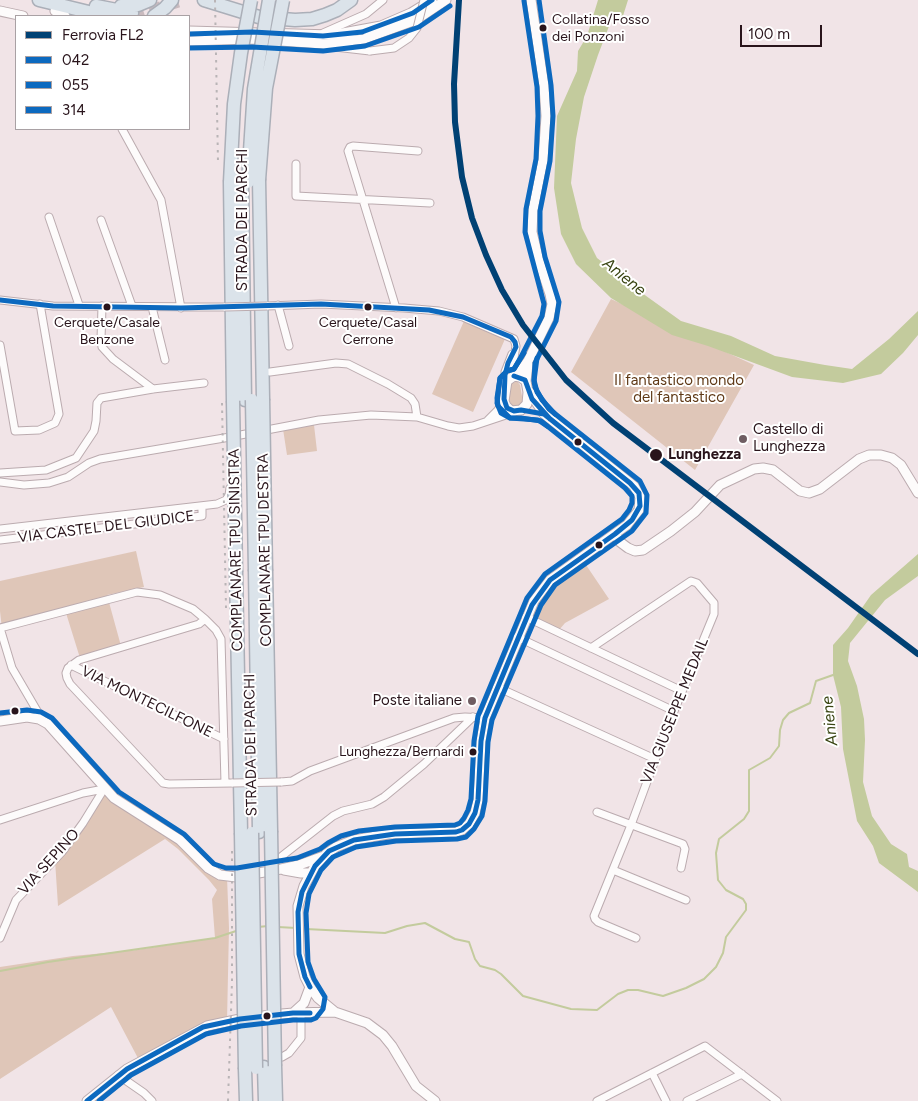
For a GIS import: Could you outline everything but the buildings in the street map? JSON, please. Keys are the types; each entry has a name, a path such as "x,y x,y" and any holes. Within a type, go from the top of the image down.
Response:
{"highway":[{"path":"39,0 101,15"},
{"path":"72,0 115,11 132,13"},
{"path":"97,0 129,6 140,5 150,0"},
{"path":"156,15 164,10 172,0"},
{"path":"204,0 255,16 287,20 307,20 321,16 337,10 351,0"},
{"path":"226,0 265,11 294,14 317,11 342,0"},
{"name":"COMPLANARE TPU SINISTRA","path":"246,1101 265,1065 256,832 245,182 235,96 251,0"},
{"name":"STRADA DEI PARCHI","path":"263,0 248,81 243,137 256,832 265,1065 264,1101"},
{"name":"STRADA DEI PARCHI","path":"245,182 254,94 270,0"},
{"path":"245,182 262,136 268,76 283,0"},
{"path":"265,1065 276,1101"},
{"name":"STRADA DEI PARCHI","path":"257,1101 265,1065"}],"street":[{"path":"313,35 327,32 351,22 366,14 383,0"},
{"path":"293,42 370,51 394,48 410,38 417,28 424,0"},
{"path":"190,31 332,35 382,26 411,13 432,0"},
{"path":"190,40 252,40 323,44 364,39 416,20 446,0"},
{"path":"486,422 504,398 507,380 516,376 528,361 545,326 552,299 538,258 532,228 533,210 544,153 546,106 531,0"},
{"path":"0,11 18,15"},
{"path":"55,11 63,15"},
{"path":"123,130 161,200 182,308"},
{"path":"396,308 348,152 350,147 418,150"},
{"path":"296,164 296,196 430,203"},
{"path":"49,217 80,306"},
{"path":"101,220 132,306"},
{"path":"0,300 80,306 182,308 321,304 439,311 463,316 511,337 516,347 513,364 516,376 527,386 544,414 630,483 639,493 640,504 637,513 630,522 549,582 536,597 517,637 485,718 481,741 476,807 472,820 466,827 456,832 395,834 365,838 339,845 324,856 297,868 226,877 207,867 180,840 125,807 104,789 55,730 43,721 13,671 0,628 137,592 149,592 163,596 191,608 217,631 221,639 224,739 229,783"},
{"path":"0,345 15,431 39,430 55,423 59,414 40,304"},
{"path":"278,305 289,346"},
{"path":"102,306 102,348 113,359 153,389"},
{"path":"152,307 165,360"},
{"path":"506,386 506,368 516,347"},
{"path":"0,482 24,485 49,483 68,477 88,464 100,459 230,438 328,419 371,415 417,417 459,428 469,427 520,411 528,404 528,361"},
{"path":"270,372 336,363 345,364 388,384 411,398 416,406 417,417"},
{"path":"0,473 46,470 74,459 82,451 94,430 97,403 101,398 204,383"},
{"path":"504,398 507,408 512,411 544,414"},
{"name":"VIA CASTEL DEL GIUDICE","path":"0,529 222,503 228,496 230,438"},
{"path":"614,534 626,547 635,551 643,550 675,528 700,507 720,485 750,470 763,468 776,471 800,491 807,493 820,489 856,460 877,454 890,457 900,464 918,493"},
{"name":"VIA CASTEL DEL GIUDICE","path":"0,540 202,516 202,506"},
{"name":"VIA GIUSEPPE MEDAIL","path":"591,648 689,582 696,582 713,600 715,610 654,759 631,825 594,918 636,938"},
{"path":"526,617 682,691"},
{"path":"205,619 194,626 84,658 70,665 66,673 69,682 162,782 168,784 292,781 312,771 451,719 462,717 485,718"},
{"path":"517,637 674,711"},
{"name":"VIA MONTECILFONE","path":"70,665 224,739"},
{"path":"497,687 654,759"},
{"path":"0,721 26,717 43,721"},
{"path":"282,856 333,816 380,799 424,764 473,718"},
{"path":"0,820 78,795 104,789"},
{"name":"VIA SEPINO","path":"0,938 16,900 62,852 80,829 104,789"},
{"path":"597,812 683,844 685,848 681,868"},
{"path":"324,856 311,873 303,889 298,912 299,948 304,974 318,998 335,1012 367,1023 383,1034 416,1086 435,1101"},
{"path":"297,868 311,873"},
{"path":"297,868 303,889"},
{"path":"612,870 686,900"},
{"path":"265,1065 289,1053 300,1038 301,1013 310,987"},
{"path":"301,1013 315,1007 318,998"},
{"path":"304,1003 318,998"},
{"path":"87,1101 118,1075 207,1026 240,1018 335,1012"},
{"path":"597,1101 705,1046 777,1101"},
{"path":"652,1073 666,1101"},
{"path":"687,1101 742,1074"},
{"path":"118,1075 152,1101"}],"green space":[{"name":"Il fantastico mondo del fantastico","path":"611,299 754,365 695,470 571,372"},
{"path":"464,321 505,339 473,412 432,394"},
{"path":"517,381 520,385 523,402 521,406 514,407 510,404 509,399 511,384"},
{"path":"314,425 317,451 287,455 283,429"},
{"path":"136,551 144,587 107,595 121,646 80,658 66,613 2,629 0,581"},
{"path":"582,559 609,599 565,623 559,630 529,616 550,582"},
{"path":"104,789 165,831 205,865 227,877 229,928 227,1021 140,1062 111,1007 0,1079 0,967 215,938 212,899 217,890 178,849 165,839 58,906 55,860"}],"shaded area":[{"path":"598,0 628,0 622,19 611,21 598,55 584,97 576,139 571,183 582,228 597,258 681,321 731,336 775,356 825,365 852,369 889,339 918,311 918,335 903,353 881,374 843,383 792,377 708,346 672,335 611,298 576,264 561,234 554,188 557,116 577,71 578,51 587,36"},
{"path":"918,554 918,576 885,600 850,643 848,661 857,686 864,719 863,782 872,816 891,844 907,854 909,867 918,871 918,892 879,863 873,846 857,821 843,749 841,707 833,675 833,645 848,628 871,595"}],"waterway":[{"name":"Aniene","path":"306,929 385,933 425,923 455,939 469,942 475,959 480,966 495,970 501,974 523,996 571,1009 597,1010 618,994 628,990 638,990 663,996 686,988 704,979 716,967 723,953 726,937 746,910 746,904 743,899 726,890 718,880 716,853 719,839 744,819 749,811 749,770 770,758 779,746 783,720 789,713 810,703 816,681 833,675"},
{"path":"258,927 268,926"},
{"path":"278,927 296,928"},
{"path":"0,971 48,962 215,938 239,930"}],"tunnel":[{"path":"132,13 143,13 183,0"}],"railway":[{"path":"215,0 218,163"},
{"path":"222,403 226,608"},
{"path":"228,1101 232,982 232,849"}],"rail line":[{"name":"FL2","path":"459,0 454,84 455,122 462,177 472,218 486,255 502,290 523,325 566,380 613,423 918,654"}],"transit line":[{"name":"314","path":"190,34 253,32 323,36 362,32 413,13 432,0"},
{"name":"055","path":"99,1101 131,1075 206,1034 241,1026 316,1018 323,1009 325,997 314,979 308,962 306,913 309,894 321,870 333,857 356,847 396,841 457,839 466,837 474,829 482,816 485,801 488,742 492,720 541,605 555,585 632,531 646,513 647,495 640,481 549,409 537,392 534,380 535,363 556,321 559,302 545,257 540,231 540,211 550,161 553,116 551,85 539,0"},
{"name":"314","path":"0,713 27,710 41,712 52,718 119,792 184,834 214,864 226,868 237,868 297,858 320,849 341,836 359,831 395,827 455,825 464,818 471,799 474,741 478,716 527,598 545,574 622,519 632,503 632,496 625,488 541,421 510,418 501,413 497,403 500,378 507,371 514,369 542,316 544,304 525,232 526,209 536,159 538,116 537,87 524,1"},
{"name":"055","path":"190,48 252,47 323,51 365,46 419,27 450,6"},
{"name":"042","path":"0,300 53,306 181,308 321,304 429,310 463,317 511,337 515,342 516,347 508,363 505,375 504,399 507,408 514,411 521,410 544,414 630,483 639,493 640,506 632,520 550,580 532,605 485,718 481,741 478,800 475,813 469,824 456,832 395,834 354,840 329,851 315,866 302,892 298,912 299,954 305,977 310,987"},
{"name":"055","path":"524,353 514,369 507,371 500,378 497,398 498,406 510,418 538,420 547,426"},
{"name":"314","path":"537,358 535,387 542,400 555,414"},
{"name":"042","path":"514,376 525,380 532,399 550,419"},
{"name":"042","path":"87,1101 127,1069 203,1027 240,1019 310,1013"}],"place":[{"name":"Collatina/Fosso dei Ponzoni","path":"543,28"},
{"name":"Cerquete/Casale Benzone","path":"107,307"},
{"name":"Cerquete/Casal Cerrone","path":"368,307"},
{"name":"Castello di Lunghezza","path":"743,439"},
{"name":"Lunghezza","path":"656,455"},
{"name":"Poste italiane","path":"472,701"},
{"name":"Lunghezza/Bernardi","path":"473,752"}]}
